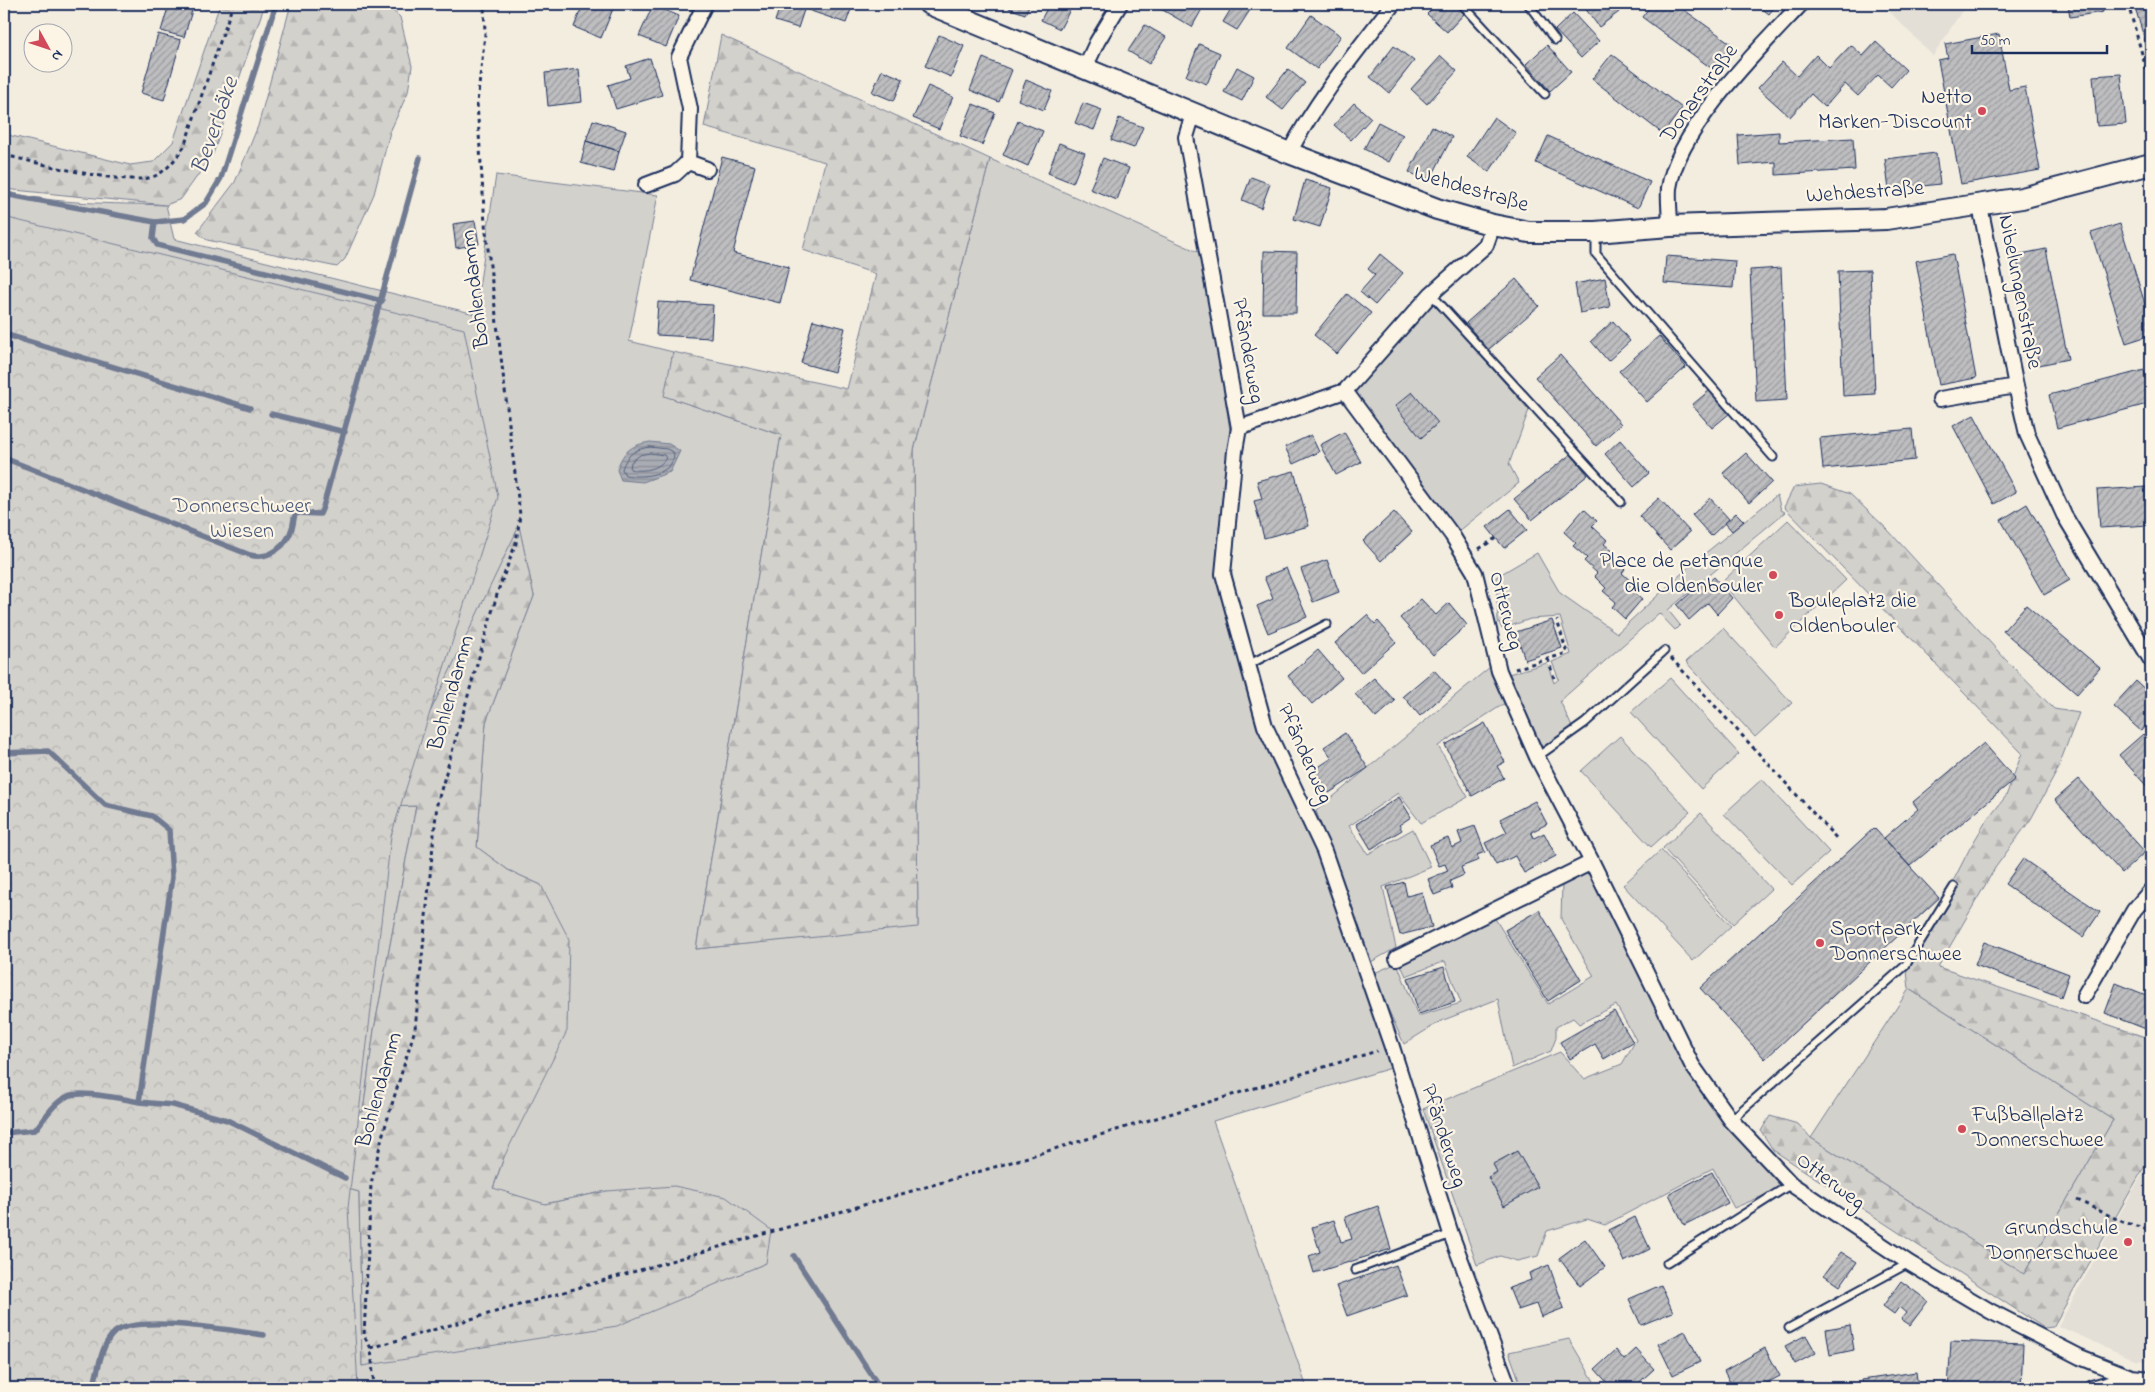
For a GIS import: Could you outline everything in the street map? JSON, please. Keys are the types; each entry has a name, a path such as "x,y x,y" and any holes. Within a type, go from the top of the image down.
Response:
{"street":[{"path":"646,185 675,174 688,162 690,109 679,58 705,4"},
{"name":"Wehdestraße","path":"929,4 1084,70 1289,153 1437,209 1493,225 1529,232 1596,232 1670,226 1886,218 1980,206 2022,198 2151,164"},
{"path":"1084,70 1097,42 1120,4"},
{"path":"1289,153 1303,127 1344,67 1393,4"},
{"name":"Donarstraße","path":"1670,226 1669,188 1681,150 1733,77 1801,4"},
{"name":"Pfänderweg","path":"1194,114 1186,137 1239,428 1223,574 1265,726 1324,851 1392,1047 1451,1234 1509,1388"},
{"path":"688,162 708,169"},
{"name":"Nibelungenstraße","path":"1980,206 2027,434 2064,515 2151,660"},
{"path":"1239,428 1345,392 1431,294 1486,245 1493,225"},
{"name":"Nibelungenstraße","path":"1940,399 2016,386"},
{"name":"Otterweg","path":"1345,392 1452,535 1475,573 1500,673 1537,757 1592,862 1692,1065 1731,1120 1791,1184 1909,1263 1990,1311 2080,1357 2131,1377 2151,1379"},
{"path":"1397,958 1592,862"},
{"path":"2084,996 2134,910 2151,890"},
{"path":"2092,1388 2131,1377"}],"lane":[{"path":"1462,4 1545,94"},
{"path":"1528,4 1554,40"},
{"path":"1596,232 1596,254 1773,457"},
{"path":"1431,294 1621,502"},
{"path":"1248,666 1327,624"},
{"path":"1537,757 1585,722 1664,651"},
{"path":"1731,1120 1904,966 1954,887"},
{"path":"1667,1263 1791,1184"},
{"path":"1355,1270 1451,1234"},
{"path":"1789,1328 1909,1263"}],"path":[{"path":"4,156 128,180 154,177 170,166 184,147 233,4"},
{"name":"Bohlendamm","path":"374,1388 371,1348 364,1336 370,1184 382,1137 415,1029 437,804 498,591 516,543 520,515 485,224 477,103 485,34 484,4"},
{"path":"2128,4 2151,86"},
{"path":"1466,557 1496,538"},
{"path":"1500,673 1567,653 1557,620"},
{"path":"1664,651 1838,840"},
{"path":"1548,659 1554,678"},
{"path":"371,1348 998,1166 1392,1047"},
{"path":"2076,1200 2135,1227 2151,1230"}],"shaded area":[{"path":"1882,4 1962,4 1965,6 1933,56"},
{"name":"Grundschule Donnerschwee","path":"2151,1158 2151,1361 2135,1360 2058,1326"}],"green space":[{"path":"220,4 265,4 213,154 181,199 166,205 4,189 4,134 130,165 153,162 173,142"},
{"path":"291,4 385,4 400,17 412,66 408,92 390,132 374,194 345,259 337,267 207,240 197,232 235,182 258,126"},
{"path":"721,35 990,159 914,450 918,927 696,949 781,435 664,396 673,352 847,389 876,274 803,250 825,162 704,127"},
{"path":"990,159 1205,255 1231,438 1217,578 1261,735 1321,854 1391,1068 1213,1121 1307,1388 4,1388 4,191 23,196 64,201 166,205 174,239 475,314 496,175 658,195 629,341 673,352 665,396 781,435 696,949 918,926 914,450","holes":["519,527 534,596 486,722 477,847 508,870 541,885 504,1157 493,1189 545,1204 607,1191 766,1263 705,1288 362,1366 359,1192 196,1143 329,1114 363,1112 374,1030 416,806 299,810 403,770"]},
{"name":"Donnerschweer Wiesen","path":"4,217 464,329 498,497 391,836 348,1208 358,1388 4,1388"},
{"path":"1433,302 1529,410 1509,464 1519,483 1458,532 1353,391"},
{"path":"1821,484 1850,494 1888,530 2007,661 2054,709 2079,713 2056,773 2031,819 1995,868 1938,967 2151,1039 2151,1155 2053,1327 2044,1328 1773,1150 1761,1131 1770,1116 1798,1124 1811,1138 2024,1274 2113,1120 1909,989 1907,971 1970,848 1985,823 2006,796 2022,753 1784,507 1794,487"},
{"path":"1777,495 1781,510 1785,512 1668,610 1680,625 1675,630 1659,613 1560,701 1572,727 1538,751 1505,675 1547,663 1554,683 1559,679 1552,662 1571,654 1560,617 1530,619 1502,629 1498,621 1496,577 1537,553 1560,593 1617,633 1692,564"},
{"name":"Bouleplatz die Oldenbouler","path":"1788,520 1846,580 1775,647 1722,582"},
{"path":"519,526 534,596 486,722 477,847 508,870 541,885 569,939 567,1031 504,1157 493,1188 545,1204 607,1191 674,1186 726,1197 771,1230 766,1263 617,1326 362,1366 359,1192 196,1144 329,1114 363,1112 374,1030 416,806 298,810 403,769"},
{"path":"1723,628 1792,703 1755,737 1686,662"},
{"path":"1490,667 1507,702 1438,746 1468,797 1421,823 1398,793 1349,826 1368,854 1413,829 1431,867 1383,887 1396,948 1371,962 1316,811"},
{"path":"1670,678 1739,754 1701,789 1631,712"},
{"path":"1620,736 1690,812 1651,847 1581,771"},
{"path":"1762,779 1829,852 1792,885 1724,814"},
{"path":"1701,813 1771,889 1733,924 1663,848"},
{"path":"1661,850 1731,926 1693,961 1623,885"},
{"path":"1589,869 1657,1009 1699,1089 1782,1188 1734,1208 1713,1168 1605,1225 1587,1219 1547,1231 1538,1256 1517,1261 1500,1256 1477,1265 1423,1109 1560,1052 1584,1079 1622,1064 1636,1040 1616,1005 1579,1024 1573,1018 1556,1027 1556,1038 1551,1051 1512,1068 1498,999 1441,1021 1404,1044 1372,974 1397,963 1418,1016 1461,1003 1445,961 1406,976 1400,963 1494,917 1548,1004 1594,976 1561,919 1562,884"},
{"name":"Fußballplatz Donnerschwee","path":"1909,989 2113,1120 2024,1274 1811,1138"},
{"path":"1569,1339 1598,1388 1522,1388 1509,1352"}],"water":[{"path":"650,442 669,444 680,451 670,472 643,482 621,480 617,470 628,450"}],"building":[{"path":"169,4 194,4 184,37 161,31"},
{"path":"583,4 615,4 601,38 574,27"},
{"path":"677,4 700,4 697,12"},
{"path":"781,4 806,4 798,28 775,21"},
{"path":"810,4 853,4 846,23 808,10"},
{"path":"1011,4 1030,4 1025,14 1009,8"},
{"path":"1049,4 1073,4 1060,29 1041,20"},
{"path":"1164,4 1193,4 1202,9 1192,27 1161,9"},
{"path":"1234,4 1254,4 1237,30 1223,22"},
{"path":"1437,4 1454,4 1464,14 1447,32 1427,14"},
{"path":"1582,4 1613,4 1619,12 1599,27"},
{"path":"1652,4 1676,4 1733,45 1715,71 1642,17"},
{"path":"1756,4 1777,4 1769,14"},
{"path":"2068,4 2102,4 2103,12 2070,17"},
{"path":"2134,4 2151,4 2151,61"},
{"path":"653,5 679,16 666,47 639,36"},
{"path":"1573,13 1599,41 1581,58 1555,30"},
{"path":"1311,15 1341,36 1317,69 1288,48"},
{"path":"1145,25 1166,37 1149,64 1128,51"},
{"path":"158,34 181,40 164,100 141,93"},
{"path":"1999,34 2009,90 2025,87 2040,170 1961,184 1938,60 1948,58 1945,44"},
{"path":"939,35 964,46 951,77 925,66"},
{"path":"1876,42 1906,70 1891,87 1878,75 1858,96 1845,84 1825,107 1811,94 1790,117 1758,88 1782,62 1797,76 1816,55 1829,68 1851,45 1863,56"},
{"path":"1199,44 1220,53 1207,84 1186,76"},
{"path":"1547,45 1571,72 1550,91 1526,64"},
{"path":"1394,46 1414,61 1389,93 1370,77"},
{"path":"1612,54 1682,108 1663,134 1592,79"},
{"path":"1441,56 1457,71 1427,104 1411,89"},
{"path":"650,58 662,95 616,109 608,85 630,78 626,66"},
{"path":"983,58 1012,70 999,102 970,90"},
{"path":"1237,67 1254,76 1242,101 1224,92"},
{"path":"579,69 582,102 548,106 545,73"},
{"path":"1288,69 1305,83 1283,110 1266,97"},
{"path":"882,70 903,79 894,101 872,92"},
{"path":"2121,74 2126,124 2097,126 2093,76"},
{"path":"1026,80 1052,91 1044,110 1018,100"},
{"path":"928,86 953,97 939,129 913,118"},
{"path":"1083,103 1102,110 1094,130 1075,123"},
{"path":"1354,103 1371,118 1351,140 1334,125"},
{"path":"973,104 995,113 982,145 960,136"},
{"path":"1494,117 1516,133 1489,172 1467,157"},
{"path":"1119,118 1143,127 1134,148 1111,140"},
{"path":"593,120 626,131 619,151 586,141"},
{"path":"1018,121 1043,131 1028,166 1003,155"},
{"path":"1378,122 1403,135 1389,162 1364,149"},
{"path":"1432,126 1452,137 1429,182 1409,172"},
{"path":"1779,132 1779,142 1853,138 1855,170 1776,175 1776,162 1740,165 1738,135"},
{"path":"1548,136 1650,182 1638,208 1536,163"},
{"path":"586,141 619,151 614,172 581,163"},
{"path":"1059,143 1085,153 1073,183 1048,173"},
{"path":"1936,153 1940,184 1889,190 1885,159"},
{"path":"722,157 755,166 733,253 789,267 780,303 690,280"},
{"path":"1103,158 1129,168 1117,200 1090,189"},
{"path":"1251,177 1270,184 1261,208 1242,200"},
{"path":"1305,180 1332,188 1320,227 1294,219"},
{"path":"475,221 479,244 456,248 453,224"},
{"path":"2120,224 2151,323 2151,335 2126,343 2091,233"},
{"path":"2046,249 2068,359 2039,365 2016,255"},
{"path":"1264,251 1297,252 1296,313 1263,313"},
{"path":"1380,254 1403,273 1375,305 1360,292 1375,275 1368,269"},
{"path":"1953,254 1976,378 1939,385 1916,261"},
{"path":"1666,256 1735,261 1733,288 1664,283"},
{"path":"1781,268 1787,400 1756,402 1750,270"},
{"path":"1870,270 1875,394 1843,396 1838,271"},
{"path":"1605,278 1610,307 1580,313 1575,284"},
{"path":"1516,279 1539,306 1488,350 1466,323"},
{"path":"1347,294 1371,313 1337,354 1314,335"},
{"path":"658,302 713,305 711,338 656,335"},
{"path":"813,320 845,328 834,372 801,363"},
{"path":"1613,321 1630,341 1608,361 1591,341"},
{"path":"1659,336 1686,367 1647,402 1619,371"},
{"path":"1560,355 1621,424 1596,446 1535,377"},
{"path":"2144,370 2151,403 2057,428 2049,395"},
{"path":"1710,390 1730,413 1712,428 1692,405"},
{"path":"1412,392 1438,423 1421,438 1395,406"},
{"path":"1974,415 2016,492 1994,504 1953,426"},
{"path":"1912,429 1915,460 1823,469 1820,438"},
{"path":"1344,432 1361,462 1336,475 1320,445"},
{"path":"1311,435 1319,452 1293,464 1285,447"},
{"path":"1620,440 1649,473 1634,487 1605,454"},
{"path":"1746,453 1772,482 1749,503 1723,473"},
{"path":"1571,454 1588,475 1532,520 1514,499"},
{"path":"1294,471 1309,526 1264,538 1254,501 1262,499 1257,481"},
{"path":"2147,487 2151,487 2151,525 2149,525"},
{"path":"2147,487 2149,525 2100,528 2097,490"},
{"path":"1659,498 1690,532 1670,550 1639,516"},
{"path":"1710,498 1729,519 1711,536 1692,515"},
{"path":"2027,504 2070,580 2044,595 2001,520"},
{"path":"1510,509 1527,530 1504,548 1487,527"},
{"path":"1584,509 1597,521 1592,526 1607,540 1604,544 1615,553 1612,557 1625,569 1622,573 1635,585 1631,589 1642,599 1625,619 1612,607 1616,602 1603,591 1606,588 1594,576 1597,573 1584,561 1587,558 1573,546 1576,543 1564,532"},
{"path":"1394,512 1412,532 1381,561 1363,541"},
{"path":"1736,513 1744,521 1732,531 1725,523"},
{"path":"1327,560 1339,592 1313,602 1301,569"},
{"path":"1286,568 1307,617 1268,633 1257,606 1273,599 1264,577"},
{"path":"2151,572 2151,592 2143,577"},
{"path":"1714,577 1732,598 1717,614 1708,603 1689,620 1677,605 1702,583 1704,586"},
{"path":"1421,599 1436,615 1449,603 1467,625 1433,655 1400,618"},
{"path":"2026,605 2100,668 2077,694 2003,631"},
{"path":"1367,615 1375,624 1378,621 1396,642 1361,673 1335,643"},
{"path":"1552,620 1562,648 1525,660 1516,632"},
{"path":"1318,650 1342,678 1312,704 1288,676"},
{"path":"1434,670 1451,689 1420,716 1403,696"},
{"path":"1374,678 1395,701 1376,718 1355,694"},
{"path":"2136,681 2151,695 2151,719 2141,731 2113,706"},
{"path":"1485,723 1505,762 1497,766 1504,778 1472,796 1445,745"},
{"path":"1345,733 1368,768 1329,793 1314,770 1332,758 1324,747"},
{"path":"2143,734 2151,742 2151,791 2119,755"},
{"path":"1984,743 2015,779 1910,866 1884,838 1918,809 1913,802"},
{"path":"2079,779 2145,852 2122,873 2055,800"},
{"path":"1399,797 1411,817 1399,825 1402,830 1371,849 1356,824"},
{"path":"1535,801 1547,824 1531,832 1534,838 1544,833 1556,856 1524,873 1515,856 1496,865 1485,843 1507,832 1500,819"},
{"path":"1475,826 1485,852 1477,855 1479,860 1461,867 1464,875 1450,881 1452,888 1434,895 1428,879 1448,871 1445,864 1439,866 1430,845 1448,838 1452,848 1462,843 1458,832"},
{"name":"Sportpark Donnerschwee","path":"1874,828 1939,898 1765,1059 1700,988"},
{"path":"2023,859 2100,912 2083,937 2005,884"},
{"path":"1404,882 1407,896 1422,892 1432,927 1400,935 1387,887"},
{"path":"1539,910 1581,980 1548,1001 1505,930"},
{"path":"1984,942 2069,974 2061,997 1975,965"},
{"path":"1444,967 1455,1002 1419,1014 1408,978"},
{"path":"2116,983 2151,997 2151,1031 2105,1013"},
{"path":"1614,1011 1633,1042 1604,1059 1595,1044 1570,1059 1560,1042"},
{"path":"1517,1151 1538,1187 1504,1206 1488,1177 1497,1172 1493,1164"},
{"path":"1712,1172 1728,1203 1684,1225 1669,1194"},
{"path":"1378,1206 1391,1249 1314,1273 1309,1256 1320,1252 1312,1227 1334,1220 1341,1242 1352,1239 1345,1217"},
{"path":"1635,1217 1650,1249 1624,1262 1609,1230"},
{"path":"1585,1239 1605,1267 1580,1286 1559,1258"},
{"path":"1841,1252 1857,1262 1840,1286 1824,1275"},
{"path":"1396,1265 1407,1295 1347,1316 1336,1286"},
{"path":"1549,1265 1564,1308 1541,1317 1536,1304 1518,1310 1509,1288 1531,1280 1529,1273"},
{"path":"1901,1281 1928,1301 1910,1325 1901,1319 1906,1313 1899,1307 1894,1314 1883,1306"},
{"path":"1661,1285 1673,1312 1641,1325 1629,1299"},
{"path":"1850,1325 1854,1350 1830,1355 1826,1329"},
{"path":"1685,1331 1700,1362 1673,1375 1658,1344"},
{"path":"1806,1335 1816,1353 1795,1364 1785,1346"},
{"path":"1951,1341 2023,1344 2021,1388 1948,1388"},
{"path":"1765,1348 1780,1376 1757,1388 1733,1388 1724,1371"},
{"path":"1636,1349 1654,1369 1633,1388 1612,1388 1595,1369 1616,1350 1624,1360"},
{"path":"1916,1372 1918,1388 1863,1388 1862,1380"}],"waterway":[{"name":"Beverbäke","path":"4,194 155,222 184,219 206,203 221,178 276,4"},
{"path":"4,458 250,555 263,556 276,550 286,541 293,526 296,513 320,514 323,507 420,158"},
{"path":"155,222 153,238 157,245 382,301"},
{"path":"4,334 250,408"},
{"path":"271,414 345,432"},
{"path":"4,753 48,751 105,805 152,816 169,830 172,877 139,1102 103,1096 74,1094 58,1102 35,1130 4,1133"},
{"path":"139,1102 173,1105 227,1120 345,1178"},
{"path":"794,1256 880,1388"},
{"path":"62,1388 94,1385 101,1356 110,1337 115,1332 126,1327 143,1324 186,1325 264,1335"}],"place":[{"name":"Netto Marken-Discount","path":"1982,111"},
{"name":"Place de petanque die Oldenbouler","path":"1773,575"},
{"name":"Bouleplatz die Oldenbouler","path":"1779,615"},
{"name":"Sportpark Donnerschwee","path":"1820,943"},
{"name":"Fußballplatz Donnerschwee","path":"1962,1129"},
{"name":"Grundschule Donnerschwee","path":"2128,1242"}]}
